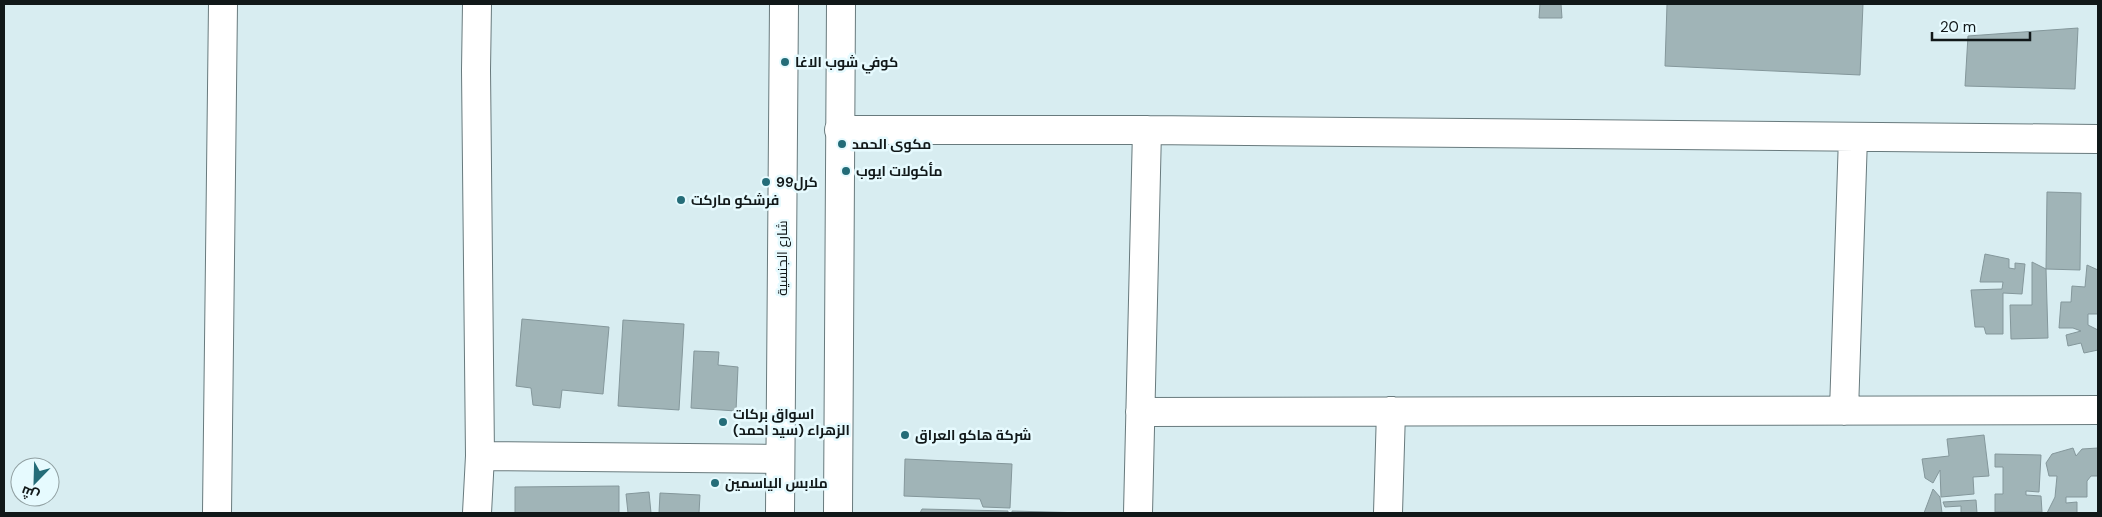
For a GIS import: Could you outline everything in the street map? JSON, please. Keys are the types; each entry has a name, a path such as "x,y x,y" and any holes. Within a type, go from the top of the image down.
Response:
{"street":[{"path":"217,513 223,4"},
{"path":"477,4 480,456 477,513"},
{"name":"شارع الجنسية","path":"780,513 784,4"},
{"path":"838,513 841,4"},
{"path":"840,130 1147,130 2098,139"},
{"path":"1138,513 1147,130"},
{"path":"1844,411 1853,137"},
{"path":"1140,412 2098,410"},
{"path":"1388,513 1391,411"},
{"path":"480,456 780,459"}],"building":[{"path":"1540,4 1561,4 1562,18 1539,18"},
{"path":"1667,4 1863,4 1860,75 1665,66"},
{"path":"2078,28 2075,89 1965,86 1968,36"},
{"path":"2047,192 2081,193 2080,270 2046,269"},
{"path":"1985,254 2009,259 2009,268 2015,269 2015,263 2025,264 2022,294 2003,293 2003,334 1986,334 1984,327 1975,327 1971,290 2002,289 2003,282 1980,282"},
{"path":"2032,262 2046,269 2048,338 2011,339 2010,305 2032,305"},
{"path":"2087,265 2098,270 2098,314 2088,314 2088,325 2098,330 2098,350 2084,353 2081,343 2068,346 2066,335 2081,331 2073,328 2059,328 2061,302 2071,302 2072,286 2085,287"},
{"path":"522,319 609,327 603,394 562,390 560,408 533,405 531,388 516,386"},
{"path":"623,320 684,324 679,410 618,406"},
{"path":"694,351 719,352 718,365 738,367 736,411 691,408"},
{"path":"1984,435 1989,476 1973,477 1974,494 1941,497 1940,470 1933,483 1925,478 1922,459 1949,456 1947,439"},
{"path":"2073,448 2076,456 2082,449 2098,448 2098,476 2091,476 2087,481 2087,497 2066,497 2066,503 2077,502 2077,513 2047,513 2055,497 2057,476 2049,476 2046,463 2052,454"},
{"path":"1995,454 2041,455 2039,492 2026,491 2026,495 2041,496 2042,512 1995,512 1995,494 2003,494 2003,467 1995,467"},
{"path":"905,459 1012,464 1010,508 983,507 980,499 904,496"},
{"path":"619,486 619,513 515,513 515,487"},
{"path":"1933,489 1940,497 1942,513 1924,513"},
{"path":"649,492 651,513 628,513 626,494"},
{"path":"660,493 700,495 699,513 659,513"},
{"path":"1976,500 1977,513 1961,513 1961,506 1945,507 1943,502"},
{"path":"922,509 1008,511 1008,513 920,513"},
{"path":"1012,511 1086,513 1012,513"}],"place":[{"name":"كوفي شوب الاغا","path":"785,62"},
{"name":"مكوى الحمد","path":"842,144"},
{"name":"مأكولات ايوب","path":"846,171"},
{"name":"كرل99","path":"766,182"},
{"name":"فرشكو ماركت","path":"681,200"},
{"name":"اسواق بركات الزهراء (سيد احمد)","path":"723,422"},
{"name":"شركة هاكو العراق","path":"905,435"},
{"name":"ملابس الياسمين","path":"715,483"}]}
